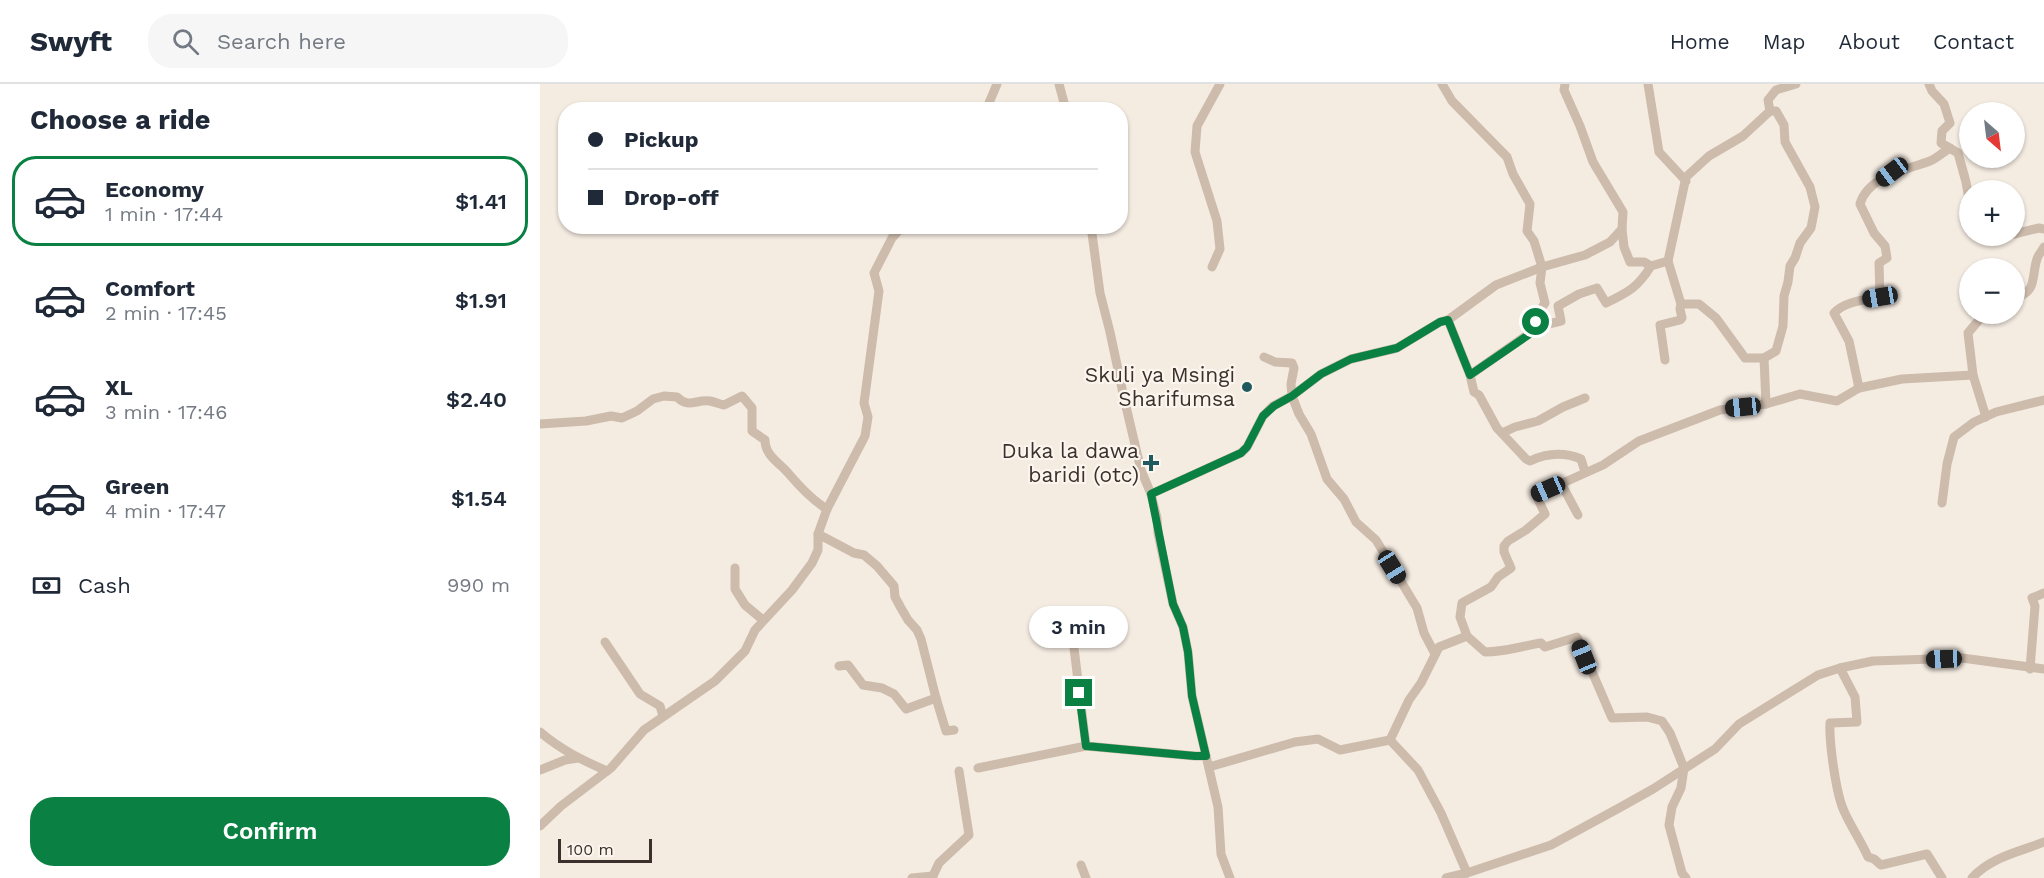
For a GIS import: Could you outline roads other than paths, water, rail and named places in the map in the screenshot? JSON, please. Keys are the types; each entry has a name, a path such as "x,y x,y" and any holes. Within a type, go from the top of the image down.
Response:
{"street":[{"path":"989,102 997,84"},
{"path":"1059,84 1064,102"},
{"path":"1212,267 1220,249 1217,221 1195,152 1197,126 1220,84"},
{"path":"1442,84 1452,102 1507,157 1513,174 1530,204 1527,231 1534,241 1542,267 1540,283 1545,303 1537,311 1537,329"},
{"path":"1565,84 1564,90 1593,162 1623,212 1624,247 1630,262 1644,262 1651,266"},
{"path":"1648,84 1659,152 1686,181"},
{"path":"1770,111 1768,100 1776,90 1796,84"},
{"path":"1929,84 1944,104 1950,123 1942,131 1941,143 1958,153 1965,180"},
{"path":"1665,360 1660,325 1682,318 1680,309 1682,304 1668,261 1686,177 1709,156 1743,136 1770,111 1776,111 1784,125 1785,142 1810,187 1815,207 1811,228 1800,243 1790,266 1784,296 1783,326 1776,351 1764,358 1745,358 1716,318 1699,304 1682,304"},
{"path":"1858,388 1849,341 1834,313 1839,307 1853,302 1880,297 1879,263 1887,258 1884,246 1874,233 1860,204 1863,195 1892,172 1933,160 1950,148"},
{"path":"1151,494 1241,453 1247,447 1263,416 1321,374 1351,359 1397,348 1440,322 1448,320 1496,285 1542,267 1586,255 1610,242 1622,229"},
{"path":"2025,231 2044,229"},
{"path":"540,826 561,806 607,771 644,730 715,681 745,651 755,630 792,590 812,563 818,550 818,534 828,509 866,436 868,417 864,403 879,291 874,273 896,234"},
{"path":"1092,234 1100,293 1124,398 1141,470 1151,494 1173,604 1183,627 1192,696 1218,807 1221,854 1230,878"},
{"path":"2025,294 2034,280 2037,258 2044,247"},
{"path":"1470,375 1537,329 1561,321 1558,306 1579,294 1598,288 1606,303 1625,294 1641,282 1651,266 1668,261"},
{"path":"1448,320 1470,375 1474,392 1479,395 1497,428 1530,461 1543,455 1570,454 1581,459 1585,472"},
{"path":"1976,324 1968,333 1974,375 1986,417"},
{"path":"1264,357 1275,362 1292,363 1294,368 1291,384 1292,396 1311,434 1327,478 1344,499 1356,522 1376,540 1417,608 1424,633 1436,654"},
{"path":"1764,358 1766,405"},
{"path":"1686,878 1682,873 1669,825 1672,807 1681,788 1684,768 1670,733 1662,721 1647,717 1612,718 1577,637 1545,647 1541,643 1519,646 1504,652 1485,652 1467,636 1460,617 1462,603 1491,587 1497,577 1511,568 1504,552 1504,546 1545,514 1536,495 1602,465 1639,441 1720,410 1766,405 1800,394 1837,401 1858,388 1902,380 1974,375"},
{"path":"540,424 586,421 611,416 622,418 637,411 653,399 664,396 677,397 690,404 711,401 724,405 742,396 752,408 753,431 765,440 774,462 828,509"},
{"path":"1502,433 1538,421 1585,398"},
{"path":"1942,503 1945,471 1954,437 1974,422 1996,412 2044,400"},
{"path":"1561,483 1578,514"},
{"path":"818,534 854,553 864,555 894,586 895,597 921,639 946,731 954,730"},
{"path":"735,568 735,589 746,605 763,620"},
{"path":"2030,669 2035,606 2032,598 2044,593"},
{"path":"1390,740 1408,700 1421,683 1439,647 1467,636"},
{"path":"605,642 640,694 660,706 663,716"},
{"path":"1074,648 1086,746"},
{"path":"1446,878 1551,845 1653,789 1715,749 1739,724 1818,675 1874,661 1962,658 2030,669 2044,669"},
{"path":"839,666 848,665 863,685 882,688 894,694 906,709 936,698"},
{"path":"1840,668 1855,697 1857,722 1830,723 1831,753 1843,809 1868,857 1875,859 1881,865 1927,854 1942,878"},
{"path":"540,732 556,746 607,771"},
{"path":"1209,767 1306,740 1318,739 1340,750 1390,740"},
{"path":"1390,740 1418,770 1441,813 1467,873"},
{"path":"978,768 1086,746 1206,756"},
{"path":"540,770 565,760 578,758"},
{"path":"912,878 932,877 939,863 969,835 959,771"},
{"path":"1972,878 1981,869 1998,859 2044,842"},
{"path":"1081,865 1086,878"}],"place":[{"name":"Skuli ya Msingi Sharifumsa","path":"1247,387"},
{"name":"Duka la dawa baridi (otc)","path":"1151,463"}]}
